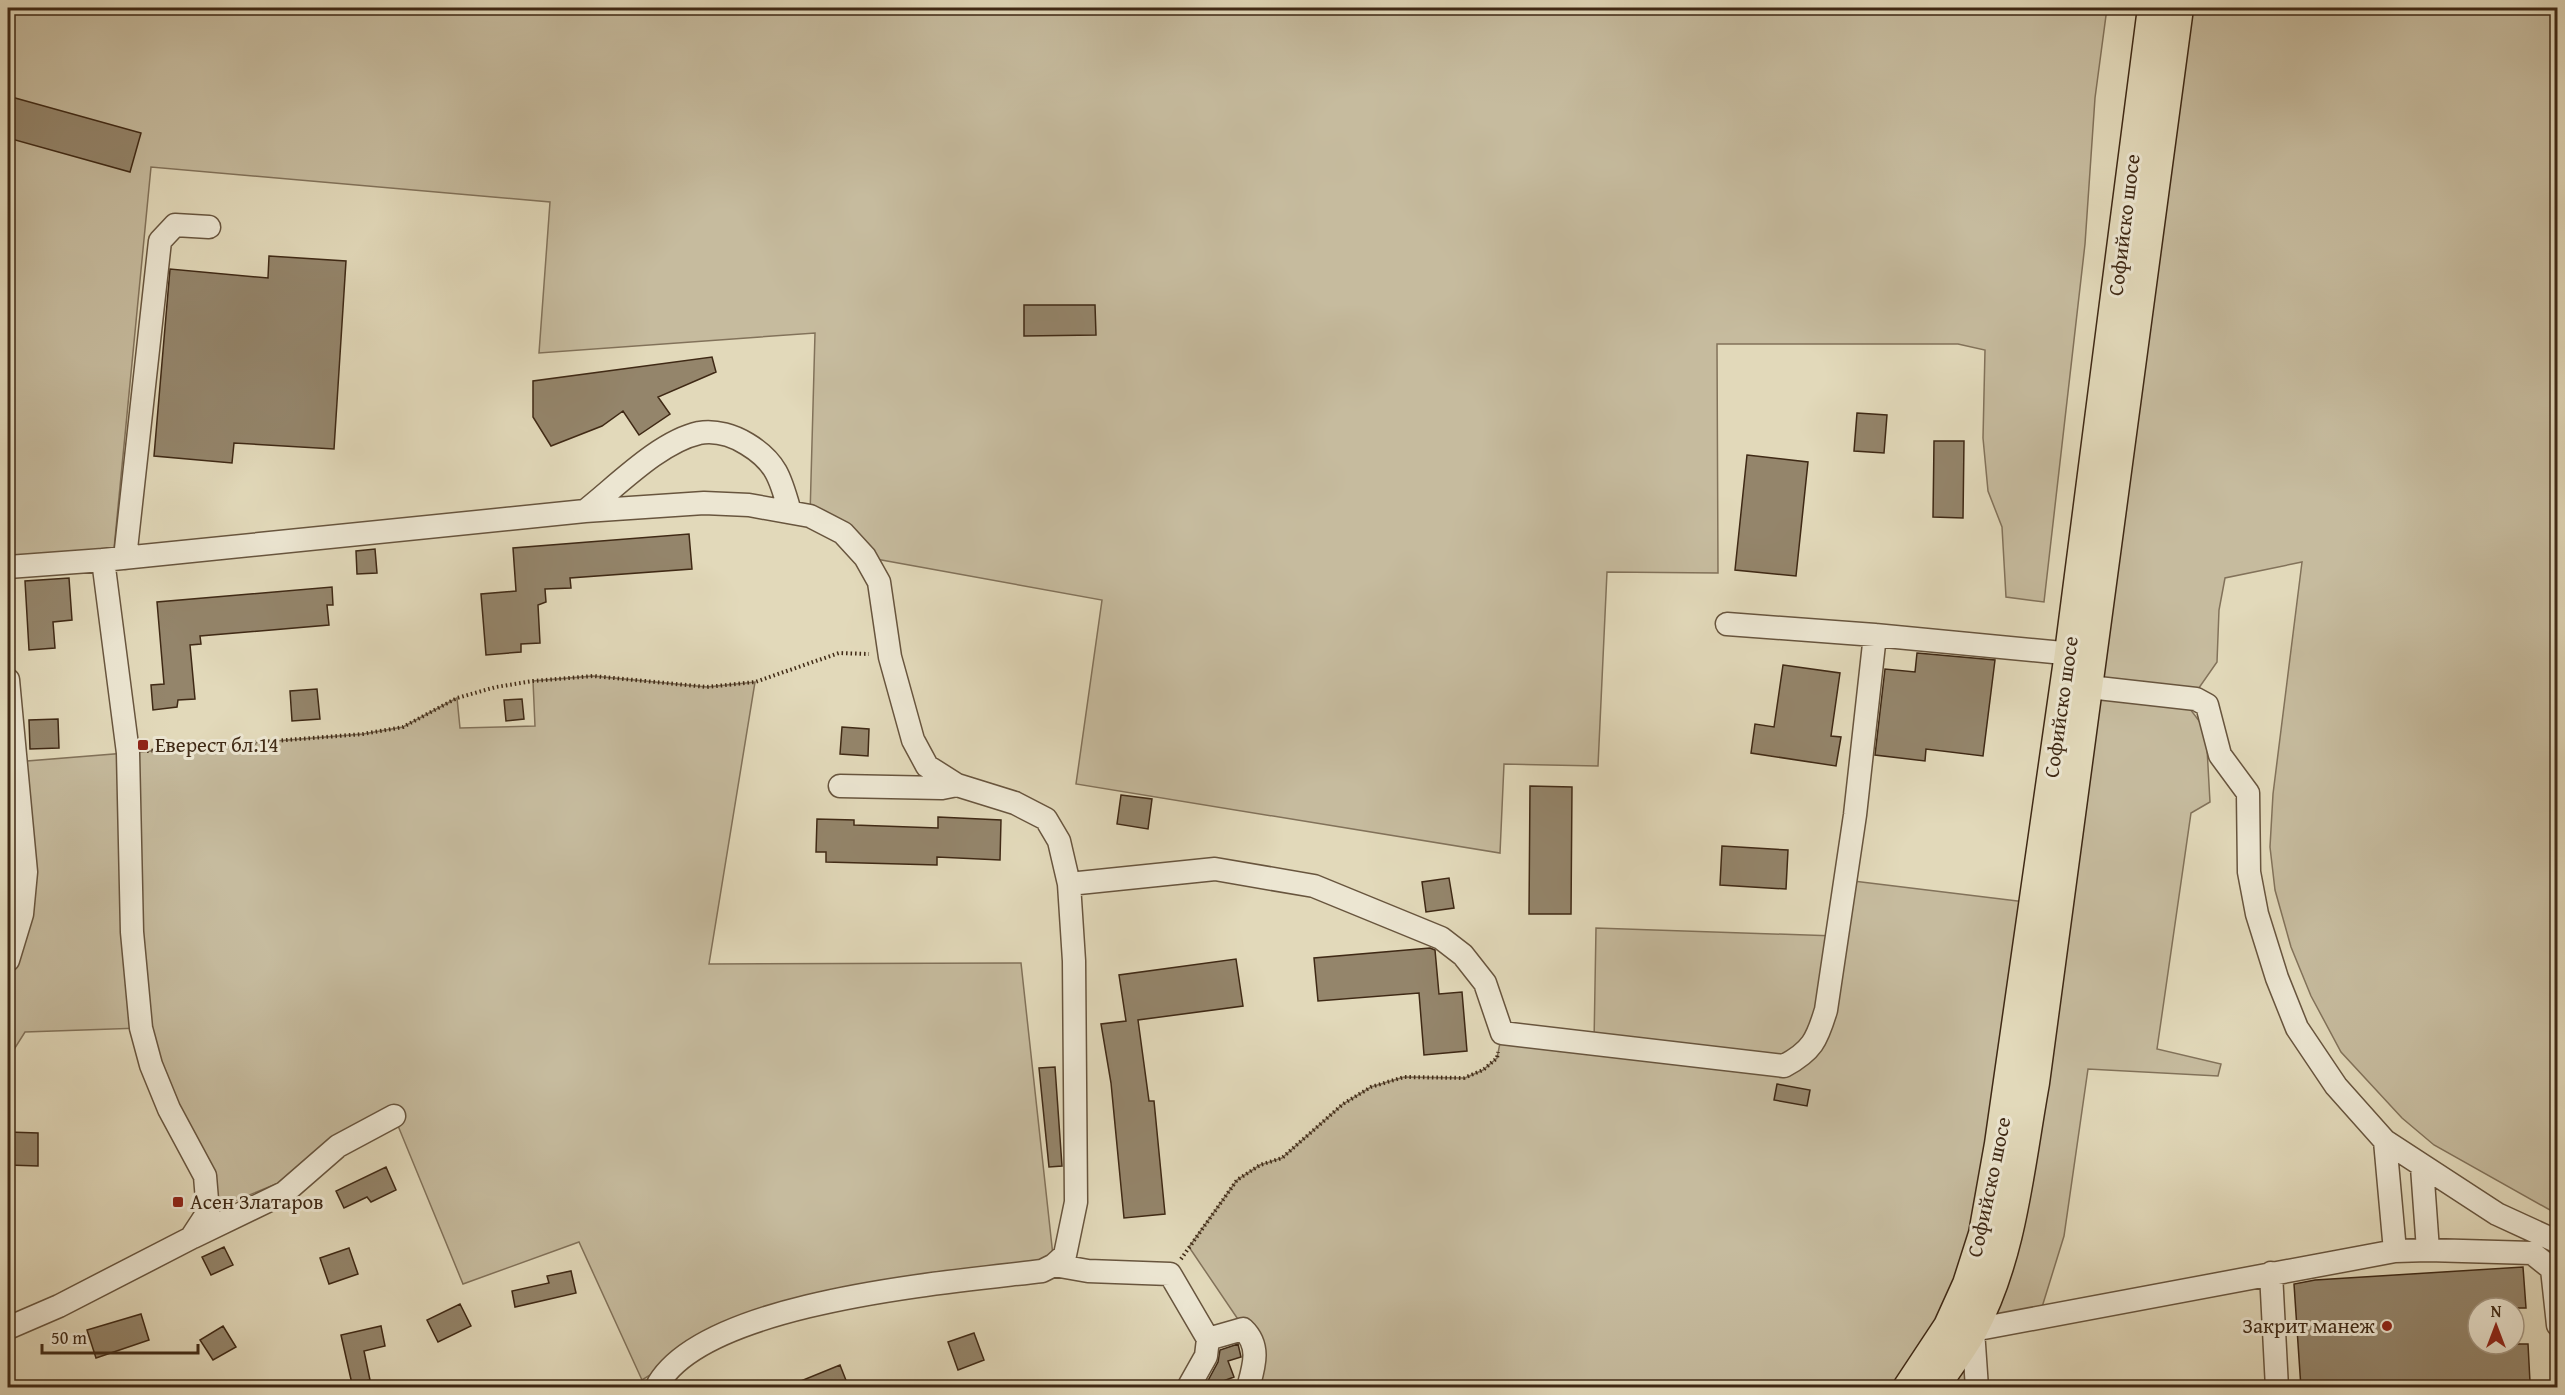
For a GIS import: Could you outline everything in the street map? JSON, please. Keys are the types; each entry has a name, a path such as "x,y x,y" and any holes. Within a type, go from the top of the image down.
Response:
{"main road":[{"name":"Софийско шосе","path":"1934,1388 1973,1330 1992,1287 2006,1241 2033,1094 2089,687 2081,655 2152,8"},
{"name":"Софийско шосе","path":"1907,1388 1948,1326 1967,1284 1983,1234 2081,655 2179,8"}],"street":[{"path":"191,1238 208,1212 206,1176 169,1109 151,1065 141,1028 132,932 128,753 114,559 160,241 174,225 209,227"},
{"path":"585,511 663,449 700,433 732,435 762,453 778,472 790,512"},
{"path":"8,567 114,559 585,511 704,503 749,505 810,516 843,533 865,557 879,582 891,657 913,740 927,766 957,784 1015,802 1046,819 1059,841 1069,884 1074,961 1076,1202 1065,1255 1054,1265 1042,1270 906,1288 784,1312 721,1333 683,1355 656,1388"},
{"path":"1727,624 1875,634 2081,655"},
{"path":"1069,884 1215,869 1314,886 1441,938 1463,955 1485,983 1502,1034 1784,1066 1800,1057 1817,1039 1826,1010 1855,815 1875,634"},
{"path":"8,680 26,872 22,914 8,960"},
{"path":"2089,687 2196,699 2206,705 2220,755 2248,793 2249,872 2257,914 2293,1018 2336,1086 2385,1141 2497,1214 2558,1242"},
{"path":"840,786 942,788 957,784"},
{"path":"8,1328 59,1306 284,1193 338,1146 394,1116"},
{"path":"2385,1141 2395,1251"},
{"path":"2422,1167 2428,1250"},
{"path":"1977,1388 1973,1330 2038,1320 2271,1273 2395,1251 2532,1253 2555,1269 2558,1325"},
{"path":"1054,1265 1088,1271 1170,1274 1208,1339 1206,1356 1188,1388"},
{"path":"2271,1273 2277,1388"},
{"path":"1208,1339 1243,1329 1250,1336 1256,1357 1248,1388"}],"path":[{"path":"128,753 363,734 403,726 457,698 496,687 533,681 594,676 707,687 755,682 839,653 891,657"},
{"path":"1170,1274 1237,1180 1260,1165 1282,1158 1343,1104 1371,1087 1404,1077 1464,1078 1483,1070 1497,1058 1502,1034"}],"shaded area":[{"path":"8,8 2107,8 2095,98 2085,244 2044,602 2006,597 2002,527 1988,491 1983,438 1985,350 1958,344 1717,344 1718,573 1607,572 1598,766 1504,764 1500,853 1076,784 1102,600 865,557 810,516 815,333 539,353 550,202 151,167 113,559 8,567"},
{"path":"2179,8 2557,8 2557,1214 2434,1145 2402,1118 2341,1052 2311,996 2291,947 2275,890 2270,847 2273,794 2302,562 2225,578 2219,610 2217,662 2187,705 2206,730 2210,802 2191,813 2157,1049 2221,1064 2218,1076 2088,1069 2064,1236 2038,1320 1973,1330 1977,1387 1934,1388 1952,1361"},
{"path":"593,676 707,687 755,682 709,964 1021,963 1054,1265 784,1312 683,1355 642,1380 579,1242 463,1284 394,1116 310,1170 208,1212 141,1028 25,1032 8,1059 8,959 22,914 15,762 363,734 403,727 457,698 460,728 535,726 533,681"},
{"path":"1845,880 2034,903 1983,1234 1907,1387 1248,1387 1250,1337 1189,1247 1237,1180 1260,1165 1282,1158 1343,1104 1371,1087 1404,1077 1465,1078 1483,1070 1497,1058 1502,1033 1594,1043 1596,928 1836,936"}],"building":[{"path":"8,96 141,133 130,172 8,138"},
{"path":"269,256 346,261 334,449 234,443 232,463 154,456 170,269 268,278"},
{"path":"1024,305 1095,305 1096,335 1024,336"},
{"path":"712,357 716,372 658,397 670,414 639,435 623,411 602,426 551,446 533,417 533,381"},
{"path":"1857,413 1887,415 1884,453 1854,451"},
{"path":"1934,441 1964,441 1963,518 1933,517"},
{"path":"1747,455 1808,462 1796,576 1735,570"},
{"path":"689,534 692,569 570,578 571,588 545,589 546,602 538,605 540,643 521,644 521,652 486,655 481,594 516,591 513,548"},
{"path":"375,549 377,573 357,574 356,551"},
{"path":"69,578 72,620 53,622 55,648 29,650 25,581"},
{"path":"332,587 333,605 327,605 329,625 200,636 201,644 190,645 195,699 178,700 177,707 153,710 151,685 164,684 157,602"},
{"path":"1917,653 1995,660 1983,756 1926,749 1925,761 1875,755 1885,669 1915,672"},
{"path":"1783,665 1840,673 1831,736 1841,737 1836,766 1751,753 1755,724 1774,727"},
{"path":"317,689 320,719 292,721 290,691"},
{"path":"522,699 524,719 506,721 504,700"},
{"path":"58,719 59,748 30,749 29,720"},
{"path":"842,727 869,729 868,756 840,754"},
{"path":"1530,786 1572,787 1571,914 1529,914"},
{"path":"1121,795 1152,799 1148,829 1117,824"},
{"path":"938,817 1001,820 1000,860 937,857 937,865 826,862 826,852 816,852 817,819 854,820 854,825 938,828"},
{"path":"1722,846 1788,850 1786,889 1720,885"},
{"path":"1449,878 1454,908 1426,912 1422,882"},
{"path":"1430,948 1435,950 1439,994 1462,992 1467,1051 1424,1055 1419,993 1318,1001 1314,958"},
{"path":"1236,959 1243,1006 1138,1020 1149,1101 1154,1101 1165,1214 1124,1218 1111,1083 1101,1024 1126,1021 1119,975"},
{"path":"1055,1067 1062,1166 1049,1167 1039,1068"},
{"path":"1777,1084 1810,1090 1807,1106 1774,1100"},
{"path":"8,1132 38,1133 38,1166 8,1165"},
{"path":"386,1167 396,1190 371,1202 367,1197 344,1208 336,1191"},
{"path":"224,1247 233,1265 211,1275 202,1257"},
{"path":"349,1248 358,1274 329,1284 320,1258"},
{"name":"Закрит манеж","path":"2523,1267 2525,1296 2466,1296 2466,1356 2526,1356 2526,1344 2528,1344 2530,1382 2447,1388 2301,1388 2294,1284 2315,1280"},
{"path":"571,1271 576,1293 515,1307 512,1291 549,1283 547,1276"},
{"path":"460,1304 471,1326 438,1342 427,1320"},
{"path":"141,1314 149,1340 96,1358 87,1330"},
{"path":"223,1326 236,1347 213,1360 200,1340"},
{"path":"381,1326 385,1346 364,1351 370,1380 352,1384 341,1335"},
{"path":"974,1333 984,1360 958,1370 948,1342"},
{"path":"1238,1344 1241,1357 1228,1361 1234,1377 1218,1383 1219,1388 1204,1388 1218,1362 1220,1350"},
{"path":"840,1365 849,1388 786,1387"}],"place":[{"name":"Еверест бл.14","path":"143,745"},
{"name":"Асен Златаров","path":"178,1202"},
{"name":"Закрит манеж","path":"2387,1326"}]}
